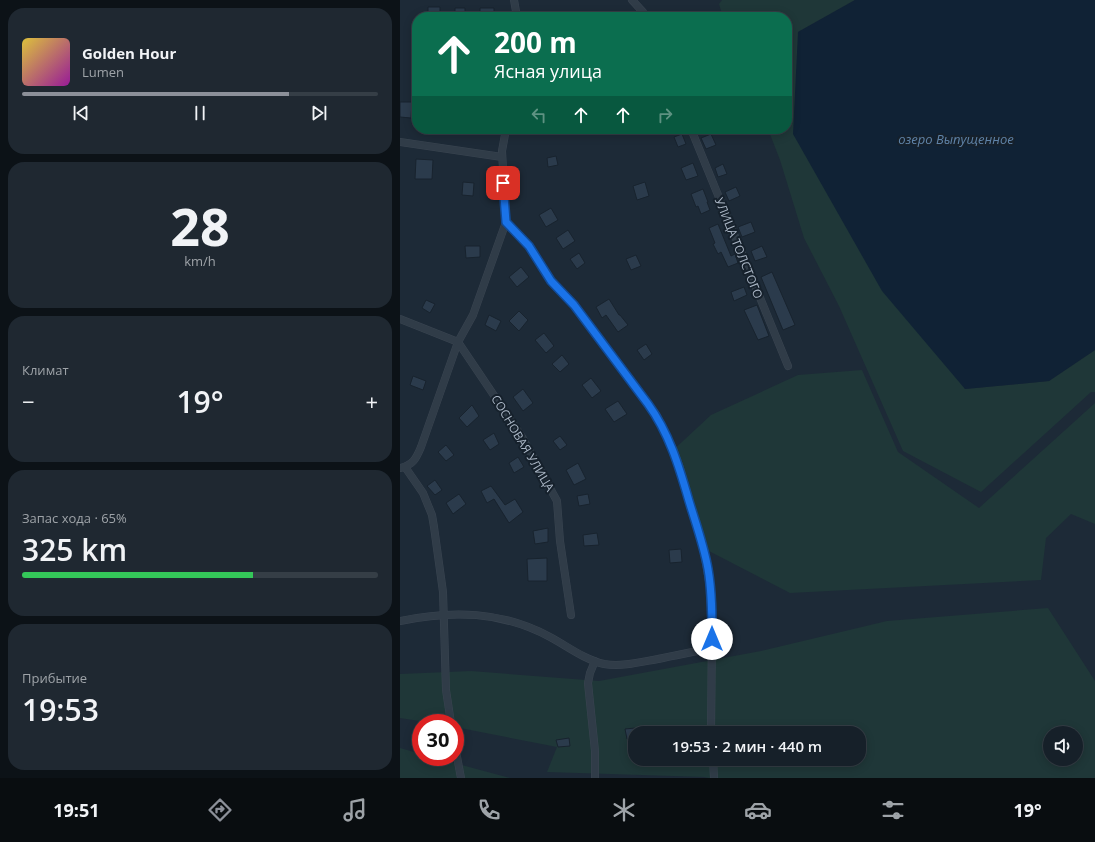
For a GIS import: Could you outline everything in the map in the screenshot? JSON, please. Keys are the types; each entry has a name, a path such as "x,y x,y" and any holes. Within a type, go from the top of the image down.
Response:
{"street":[{"path":"514,0 516,12"},
{"path":"632,0 643,12"},
{"path":"450,714 446,690 443,592 432,515 424,493 403,468 416,460 458,342 473,315 506,222 502,157 505,134"},
{"name":"УЛИЦА ТОЛСТОГО","path":"693,134 788,366"},
{"path":"400,142 502,157"},
{"path":"506,222 529,246 551,281 574,305 657,416 673,449 680,468 708,569 712,606 711,726"},
{"path":"400,319 458,342"},
{"name":"СОСНОВАЯ УЛИЦА","path":"458,342 522,437 557,501 560,541 571,615"},
{"path":"400,621 422,616 444,615 484,615 510,620 536,629 595,661 616,665 640,662 712,648"},
{"path":"595,661 588,683 595,751 595,778"},
{"path":"458,766 460,778"},
{"path":"713,766 714,778"}],"green space":[{"path":"722,0 855,0 798,32 965,389 1049,381 1095,350 1095,392 1091,392 981,492 903,451 839,306 804,238 780,160 770,134 792,134 792,12 721,12 719,4"},
{"path":"862,370 898,452 979,508 1095,403 1095,524 1071,514 1046,538 1041,580 790,593 705,549 669,454 711,415 798,375"},
{"path":"1048,608 1095,681 1095,778 709,778 547,772 557,747 464,729 464,714 412,714 412,720 400,718 400,674 471,671 599,681 761,651 887,621"},
{"path":"400,748 412,751 412,766 464,766 510,778 400,778"}],"water":[{"name":"озеро Выпущенное","path":"855,0 1095,0 1095,350 1049,381 965,389 882,291 793,134 798,32"}],"building":[{"path":"428,7 440,7 440,12 428,12"},
{"path":"455,8 465,8 465,12 455,12"},
{"path":"480,8 494,8 494,12 480,12"},
{"path":"400,102 412,102 411,118 400,117"},
{"path":"682,134 686,144 678,147 674,137"},
{"path":"711,134 716,145 706,149 701,138"},
{"path":"556,156 558,165 548,167 547,158"},
{"path":"416,159 433,160 432,179 415,179"},
{"path":"693,163 698,176 686,180 681,168"},
{"path":"723,164 727,174 718,177 715,168"},
{"path":"463,182 474,183 473,196 462,195"},
{"path":"645,182 649,196 637,200 633,186"},
{"path":"736,187 740,196 729,201 725,192"},
{"path":"703,189 710,210 701,214 698,206 696,207 691,194"},
{"path":"551,208 558,220 546,227 539,215"},
{"path":"751,222 755,232 742,237 738,227"},
{"path":"718,224 731,256 735,254 738,263 728,267 721,252 718,254 713,244 715,243 709,228"},
{"path":"568,230 575,241 563,249 556,238"},
{"path":"465,246 480,246 480,257 466,258"},
{"path":"762,246 767,257 755,261 751,251"},
{"path":"579,253 585,263 577,269 570,259"},
{"path":"636,255 641,266 631,270 626,259"},
{"path":"521,267 529,277 517,287 509,277"},
{"path":"772,272 795,325 783,330 761,277"},
{"path":"744,287 747,295 734,301 731,292"},
{"path":"609,299 619,315 628,325 618,332 606,315 602,318 596,307"},
{"path":"426,300 435,304 430,313 422,308"},
{"path":"757,305 769,336 758,340 744,310"},
{"path":"519,311 528,320 519,331 509,321"},
{"path":"489,315 501,321 496,331 485,325"},
{"path":"544,333 554,346 546,353 535,340"},
{"path":"646,344 652,354 644,360 637,350"},
{"path":"562,355 569,364 560,372 552,364"},
{"path":"413,376 426,381 423,390 410,385"},
{"path":"591,378 601,391 592,398 582,385"},
{"path":"523,389 533,403 523,411 513,397"},
{"path":"618,401 627,414 614,422 605,409"},
{"path":"472,405 479,416 467,427 459,418"},
{"path":"494,433 499,444 490,450 483,440"},
{"path":"560,436 567,445 560,450 553,441"},
{"path":"446,445 454,455 446,461 438,452"},
{"path":"518,457 524,467 514,473 509,463"},
{"path":"578,463 586,479 574,485 566,470"},
{"path":"435,480 442,490 435,495 427,486"},
{"path":"491,486 505,505 515,499 523,512 509,523 494,499 487,503 481,491"},
{"path":"459,494 466,504 453,514 446,503"},
{"path":"588,494 590,504 579,506 577,496"},
{"path":"548,528 548,542 535,544 533,531"},
{"path":"597,533 599,545 584,546 583,535"},
{"path":"681,549 682,562 670,563 669,550"},
{"path":"547,558 547,581 528,581 527,559"},
{"path":"625,729 628,729 628,739 627,739"},
{"path":"569,738 570,746 558,747 556,740"}],"route":[{"path":"503,183 506,222 529,246 551,281 574,305 657,416 665,430 680,468 708,569 712,606 712,639"}]}
